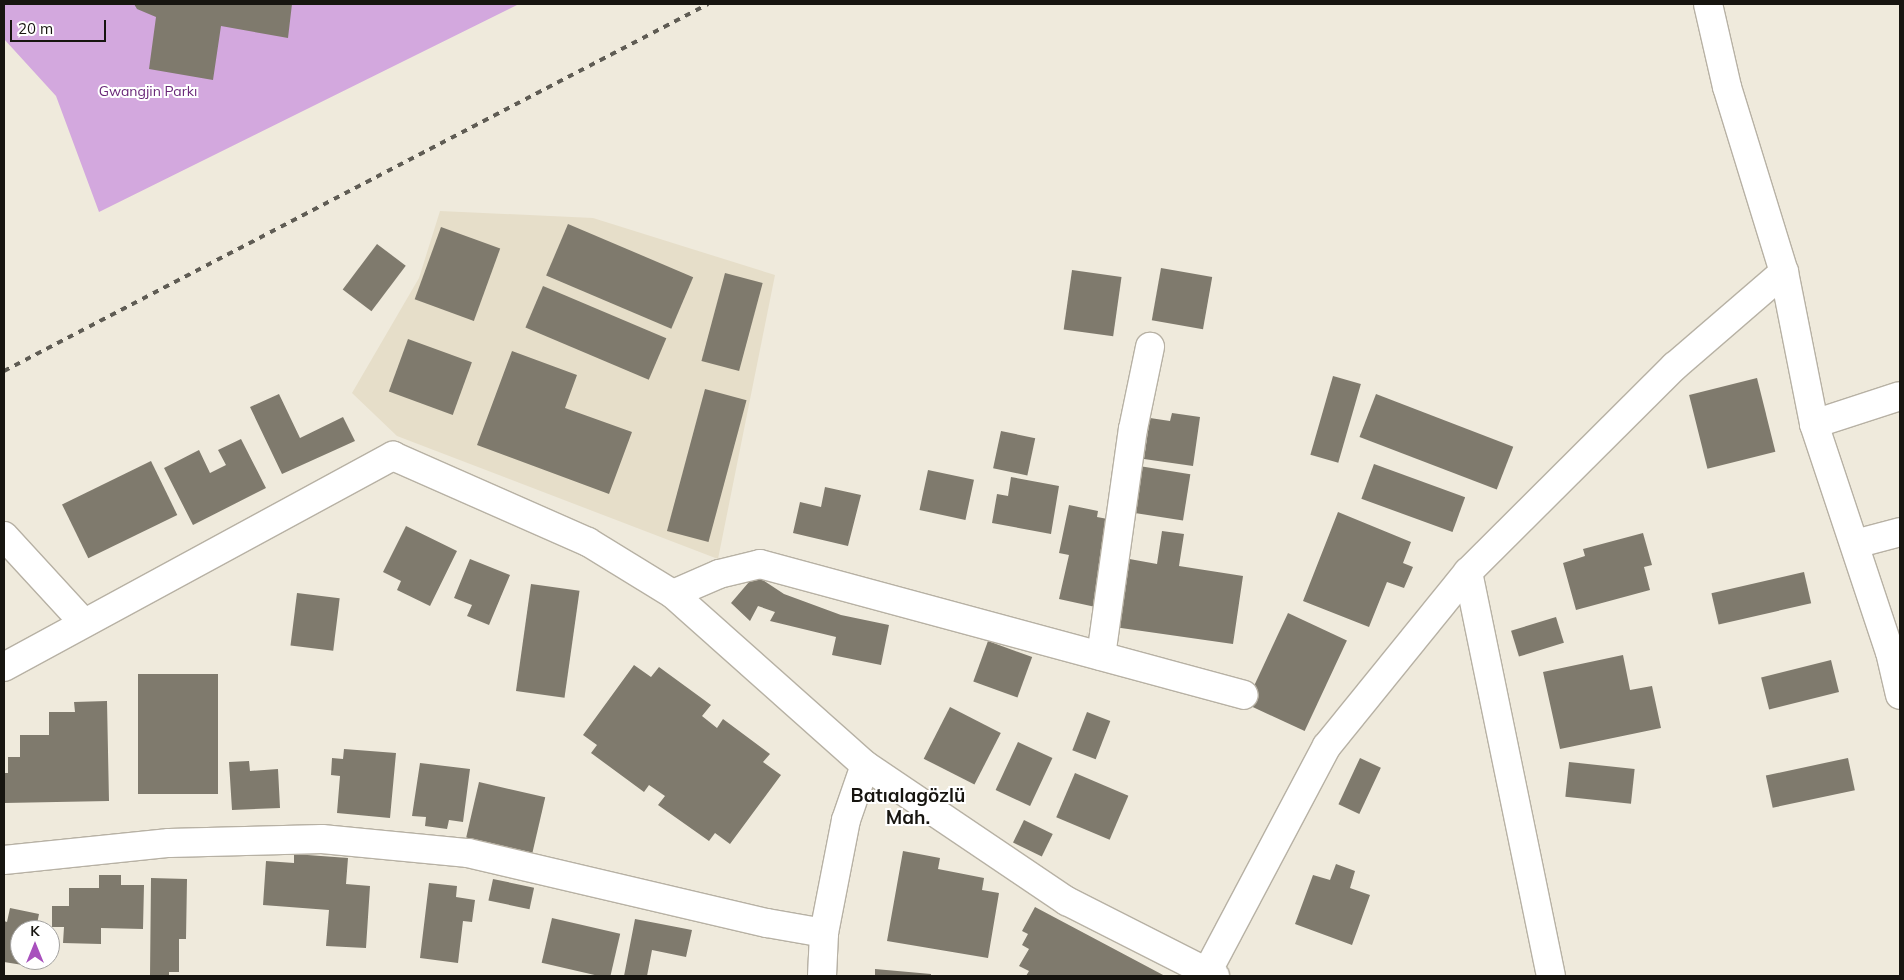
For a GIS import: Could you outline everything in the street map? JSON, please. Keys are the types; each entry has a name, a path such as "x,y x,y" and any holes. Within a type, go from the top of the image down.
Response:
{"street":[{"path":"1708,4 1727,87 1784,272 1814,424 1855,544 1895,652 1900,695"},
{"path":"4,667 393,456 588,542 673,594 865,764 1067,901 1209,975 1326,746 1468,572 1675,366 1784,272"},
{"path":"1100,656 1133,428 1150,347"},
{"path":"1814,424 1900,396"},
{"path":"1855,544 1900,532"},
{"path":"4,536 84,623"},
{"path":"673,594 719,574 760,564 1244,695"},
{"path":"1468,572 1551,976"},
{"path":"822,976 824,933 846,820 865,764"},
{"path":"4,860 169,842 322,839 468,853 758,920 824,933"}],"shaded area":[{"path":"440,211 593,218 775,275 718,559 397,436 352,393 419,278"}],"green space":[{"name":"Gwangjin Parkı","path":"4,4 519,4 99,212 56,96 4,39"}],"building":[{"path":"134,4 292,4 288,38 221,26 213,80 149,69 156,17 137,9"},
{"path":"568,224 693,277 671,329 546,276"},
{"path":"441,227 500,249 474,321 415,299"},
{"path":"377,244 406,266 371,311 343,290"},
{"path":"1161,268 1212,277 1203,329 1152,320"},
{"path":"1072,270 1122,277 1113,336 1064,329"},
{"path":"725,273 763,283 739,371 701,361"},
{"path":"543,286 666,338 649,380 525,327"},
{"path":"408,339 472,362 453,415 389,392"},
{"path":"512,351 577,375 565,408 632,432 609,494 477,445"},
{"path":"1333,376 1361,384 1338,463 1310,455"},
{"path":"1757,378 1775,452 1707,469 1689,395"},
{"path":"705,389 747,400 708,542 667,531"},
{"path":"279,394 300,438 343,417 355,441 282,474 250,407"},
{"path":"1376,394 1513,447 1497,490 1360,437"},
{"path":"1172,413 1200,417 1193,466 1144,459 1150,418 1170,421"},
{"path":"1001,431 1035,438 1027,475 993,468"},
{"path":"241,439 266,488 193,525 164,468 199,450 210,473 226,465 218,450"},
{"path":"151,461 177,515 88,558 62,504"},
{"path":"1374,464 1465,497 1452,532 1361,499"},
{"path":"1139,466 1190,474 1183,521 1132,512"},
{"path":"928,470 974,480 965,520 919,510"},
{"path":"1011,477 1059,486 1051,534 992,523 997,494 1008,496"},
{"path":"825,487 861,495 848,546 793,533 800,502 821,507"},
{"path":"1069,505 1098,511 1097,517 1118,521 1100,608 1059,599 1069,555 1059,553"},
{"path":"1338,512 1411,542 1403,563 1413,567 1404,588 1387,582 1369,627 1303,601"},
{"path":"406,526 457,551 430,606 397,590 401,581 383,572"},
{"path":"1162,531 1184,534 1179,566 1243,576 1233,644 1114,627 1124,558 1157,564"},
{"path":"1643,533 1652,565 1644,567 1650,590 1576,610 1563,563 1585,556 1583,549"},
{"path":"470,559 510,575 489,625 467,616 472,605 454,598"},
{"path":"1804,572 1811,603 1719,625 1711,593"},
{"path":"755,575 784,594 841,615 889,625 881,665 832,655 836,637 770,621 775,612 758,606 750,621 731,603"},
{"path":"531,584 580,591 564,698 516,691"},
{"path":"297,593 340,598 333,651 291,646"},
{"path":"1288,613 1347,640 1305,731 1246,704"},
{"path":"1556,617 1564,643 1519,657 1511,631"},
{"path":"988,641 1032,657 1017,697 973,681"},
{"path":"1623,655 1630,690 1652,686 1661,728 1560,749 1543,672"},
{"path":"1831,660 1839,692 1769,709 1761,677"},
{"path":"634,665 651,677 659,667 711,705 702,716 717,728 723,719 770,754 763,762 781,775 730,844 715,833 709,841 658,805 665,796 649,785 644,792 591,753 597,745 583,735"},
{"path":"138,674 218,674 218,794 138,794"},
{"path":"107,701 109,801 4,803 4,773 8,773 8,757 20,757 20,735 49,735 49,712 75,712 74,702"},
{"path":"950,707 1001,733 974,785 924,759"},
{"path":"1087,712 1110,721 1096,759 1072,750"},
{"path":"1018,742 1052,758 1030,806 996,790"},
{"path":"344,749 396,753 390,818 337,813 340,776 331,775 332,758 343,759"},
{"path":"1360,758 1381,768 1359,814 1338,804"},
{"path":"1848,758 1855,790 1773,808 1766,775"},
{"path":"249,761 250,771 278,769 280,808 232,810 229,762"},
{"path":"1569,762 1635,769 1631,804 1565,797"},
{"path":"420,763 470,769 463,822 449,820 447,829 425,826 426,817 412,816"},
{"path":"1075,773 1128,796 1110,840 1056,817"},
{"path":"479,782 545,797 532,853 466,838"},
{"path":"1024,820 1053,834 1042,856 1013,842"},
{"path":"903,851 940,858 938,869 984,878 982,890 999,893 988,958 887,941"},
{"path":"294,854 348,858 346,884 370,886 366,948 326,946 329,910 263,905 266,861 294,863"},
{"path":"1336,864 1355,871 1350,888 1370,895 1352,945 1295,924 1313,875 1330,880"},
{"path":"99,875 121,875 121,885 144,885 143,929 101,928 101,944 63,943 64,927 60,927 60,920 52,920 52,906 69,906 69,888 99,888"},
{"path":"151,878 187,879 186,939 179,939 179,972 169,972 169,976 150,976"},
{"path":"493,879 534,888 530,909 488,901"},
{"path":"429,883 457,886 456,897 475,900 472,922 463,921 458,963 420,958"},
{"path":"1035,907 1165,976 1026,976 1029,971 1019,966 1029,949 1022,945 1028,934 1022,931"},
{"path":"10,908 39,914 38,920 10,920 10,963 4,962 4,921 7,922"},
{"path":"552,918 620,934 610,976 599,976 542,963"},
{"path":"635,919 692,930 686,957 652,950 647,976 624,976"},
{"path":"875,969 931,974 931,976 875,976"}],"railway":[{"path":"4,371 708,4"}],"district":[{"name":"Batıalagözlü Mah.","path":"908,807"}]}
